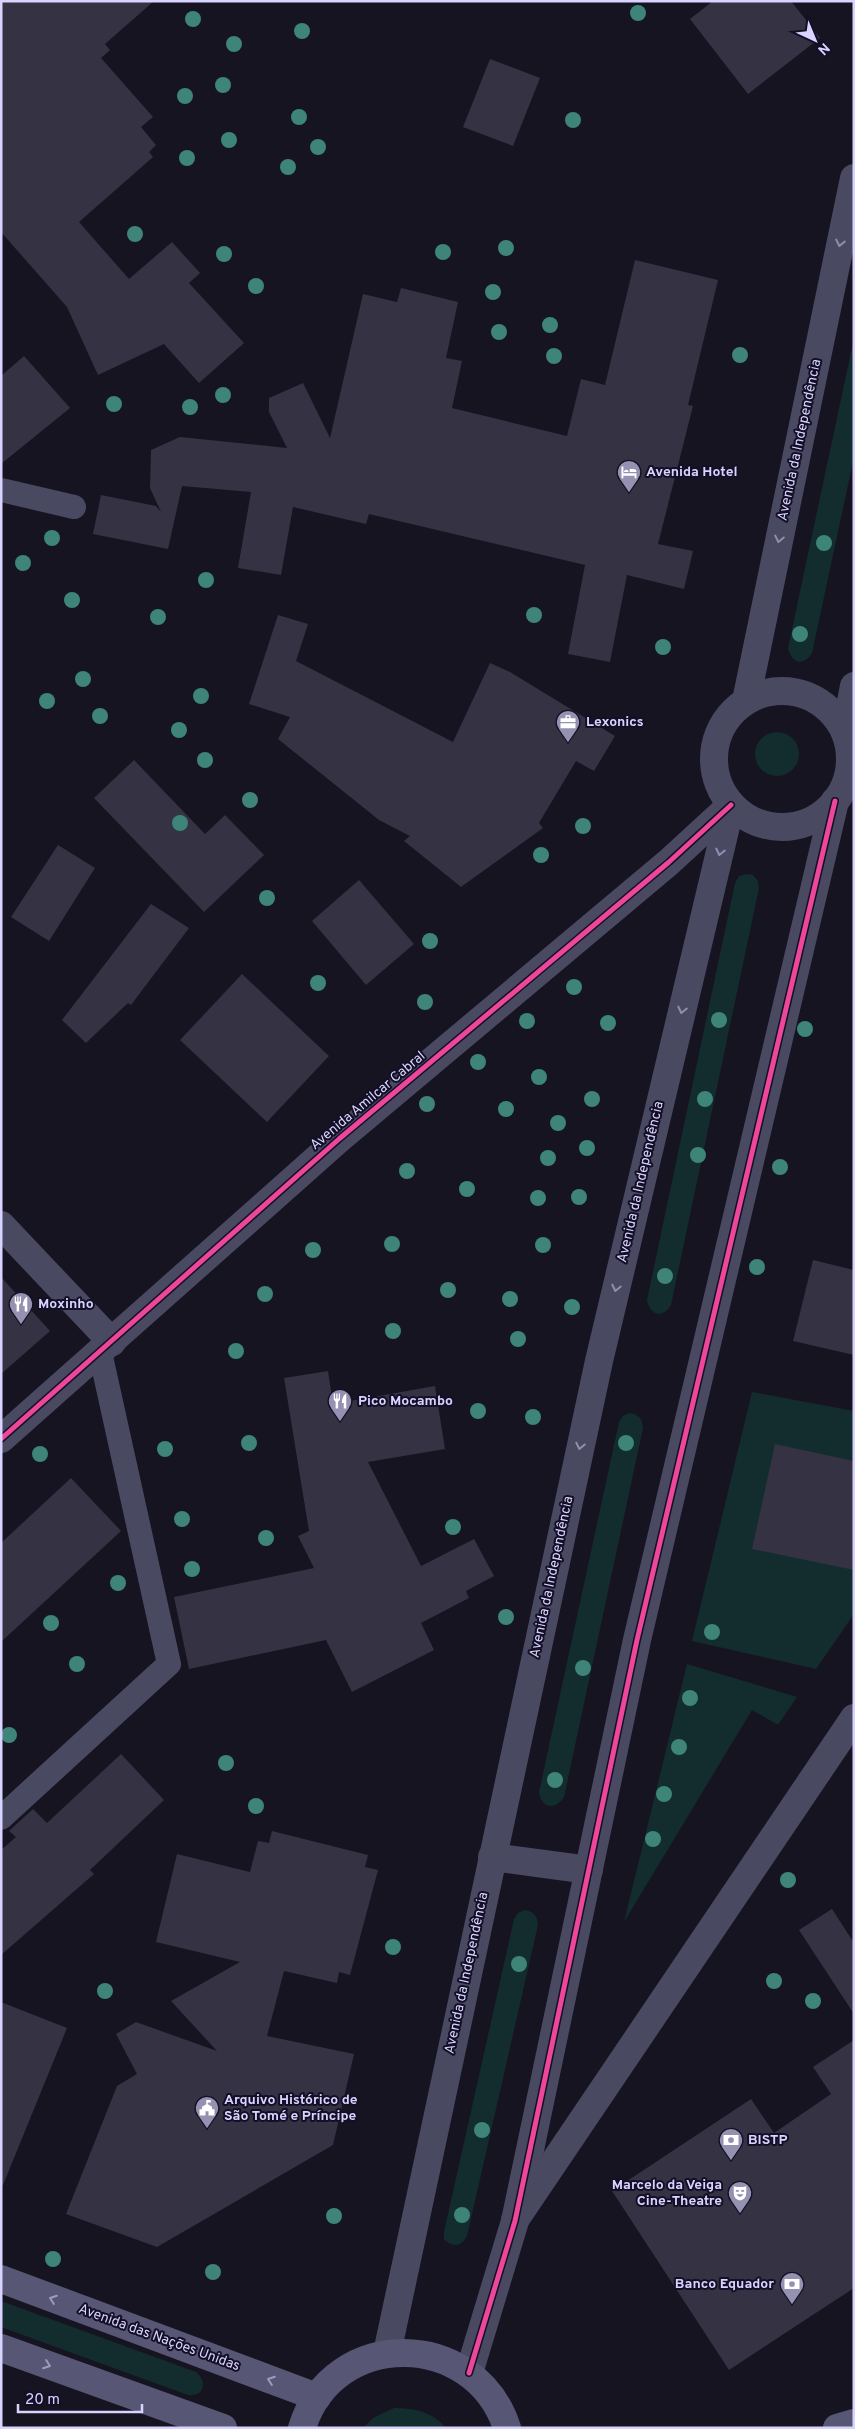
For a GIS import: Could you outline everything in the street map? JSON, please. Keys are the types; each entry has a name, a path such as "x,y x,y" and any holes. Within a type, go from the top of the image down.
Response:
{"main road":[{"name":"Avenida das Nações Unidas","path":"1,2280 317,2397"},
{"path":"1,2348 223,2428"},
{"path":"302,2428 305,2417 317,2397 340,2373 355,2364 387,2353 415,2352 443,2359 469,2372 495,2400 507,2428"},
{"path":"838,2428 854,2423"}],"street":[{"name":"Avenida da Independência","path":"746,701 854,178"},
{"path":"845,732 854,686"},
{"path":"469,2372 514,2221 638,1640 835,801 846,781 849,768 850,755 845,732 832,713 814,698 791,691 768,692 746,701 728,716 717,736 713,763 719,785 731,805 750,819 772,826 795,826 816,817 835,801"},
{"name":"Avenida da Independência","path":"387,2353 599,1361 731,805"},
{"name":"Avenida Amilcar Cabral","path":"1,1440 340,1139 646,881 731,805"},
{"path":"1,1225 106,1347"},
{"path":"514,2221 854,1718"},
{"path":"492,1857 589,1870"}],"lane":[{"path":"1,490 74,507"},
{"path":"1,1818 169,1664 106,1347"}],"green space":[{"path":"854,338 854,457 812,653 802,662 792,657 788,648"},
{"path":"781,732 793,738 798,745 798,763 793,770 786,775 773,776 765,773 758,766 755,750 758,742 765,735"},
{"path":"753,875 758,881 759,888 671,1305 660,1314 650,1309 647,1300 735,883 739,876"},
{"path":"752,1392 854,1411 854,1614 816,1669 692,1641"},
{"path":"630,1413 640,1418 643,1428 564,1797 557,1804 549,1806 542,1802 539,1792 619,1422 623,1416"},
{"path":"687,1664 797,1697 778,1725 752,1710 624,1922"},
{"path":"525,1910 534,1914 538,1925 467,2236 462,2242 454,2245 444,2239 444,2232 514,1919 518,1913"},
{"path":"1,2301 196,2372 202,2380 201,2391 198,2394 188,2395 1,2327"},
{"path":"394,2408 423,2412 435,2418 446,2428 363,2428 373,2418"}],"building":[{"path":"1,1 154,1 105,44 110,50 101,58 153,117 141,127 156,145 149,152 153,157 79,222 129,279 172,242 200,273 189,283 244,343 199,383 164,344 98,375 67,307 1,232"},
{"path":"713,1 791,1 820,38 748,94 690,19"},
{"path":"490,59 540,78 513,146 463,127"},
{"path":"635,260 718,280 688,405 693,406 658,544 693,551 684,589 627,575 610,662 568,654 585,565 369,514 366,524 293,507 281,575 238,568 251,492 182,486 168,549 93,534 101,495 156,506 161,512 150,488 151,450 180,437 287,448 269,412 269,398 303,383 330,438 363,294 397,302 401,288 458,302 446,358 462,361 452,408 567,436 581,379 605,385"},
{"path":"24,356 70,408 1,464 1,376"},
{"path":"278,615 308,624 296,661 453,742 490,663 510,672 615,736 594,771 576,761 539,823 543,828 461,887 404,841 410,836 379,820 278,739 290,717 249,704"},
{"path":"134,760 205,834 225,815 264,855 204,912 94,798"},
{"path":"58,845 95,868 49,941 11,917"},
{"path":"359,880 414,944 366,985 312,921"},
{"path":"151,904 189,928 131,1005 128,1003 86,1043 62,1020"},
{"path":"242,974 329,1056 267,1122 180,1040"},
{"path":"813,1260 854,1270 854,1355 793,1341"},
{"path":"1,1277 50,1331 1,1374"},
{"path":"328,1371 333,1404 435,1386 445,1449 368,1462 421,1566 474,1539 494,1576 466,1591 469,1598 421,1623 434,1650 352,1692 326,1640 189,1669 174,1597 314,1568 298,1536 309,1531 284,1378"},
{"path":"775,1444 854,1461 854,1570 752,1549"},
{"path":"71,1478 121,1531 1,1642 1,1543"},
{"path":"121,1754 164,1800 90,1870 94,1874 1,1955 1,1850 16,1837 9,1831 33,1809 47,1823"},
{"path":"272,1831 368,1855 365,1867 378,1870 350,1975 339,1972 337,1983 284,1971 267,2036 354,2054 333,2145 157,2247 66,2214 117,2086 137,2074 116,2034 136,2022 217,2051 171,2001 240,1962 156,1942 177,1854 250,1872 258,1841 269,1843"},
{"path":"832,1909 854,1943 854,2014 799,1930"},
{"path":"1,2002 67,2028 3,2185 1,2185"},
{"name":"Marcelo da Veiga Cine‐Theatre","path":"854,2040 854,2288 729,2370 612,2191 751,2099 774,2133 831,2094 813,2067"}],"cycle path":[{"path":"469,2373 515,2221 637,1640 835,801"},
{"path":"1,1439 339,1139 669,862 731,805"}],"place":[{"name":"Avenida Hotel","path":"629,493"},
{"name":"Lexonics","path":"568,743"},
{"name":"Moxinho","path":"21,1325"},
{"name":"Pico Mocambo","path":"340,1422"},
{"name":"Arquivo Histórico de São Tomé e Príncipe","path":"207,2129"},
{"name":"BISTP","path":"731,2161"},
{"name":"Marcelo da Veiga Cine‐Theatre","path":"740,2214"},
{"name":"Banco Equador","path":"792,2305"}]}
